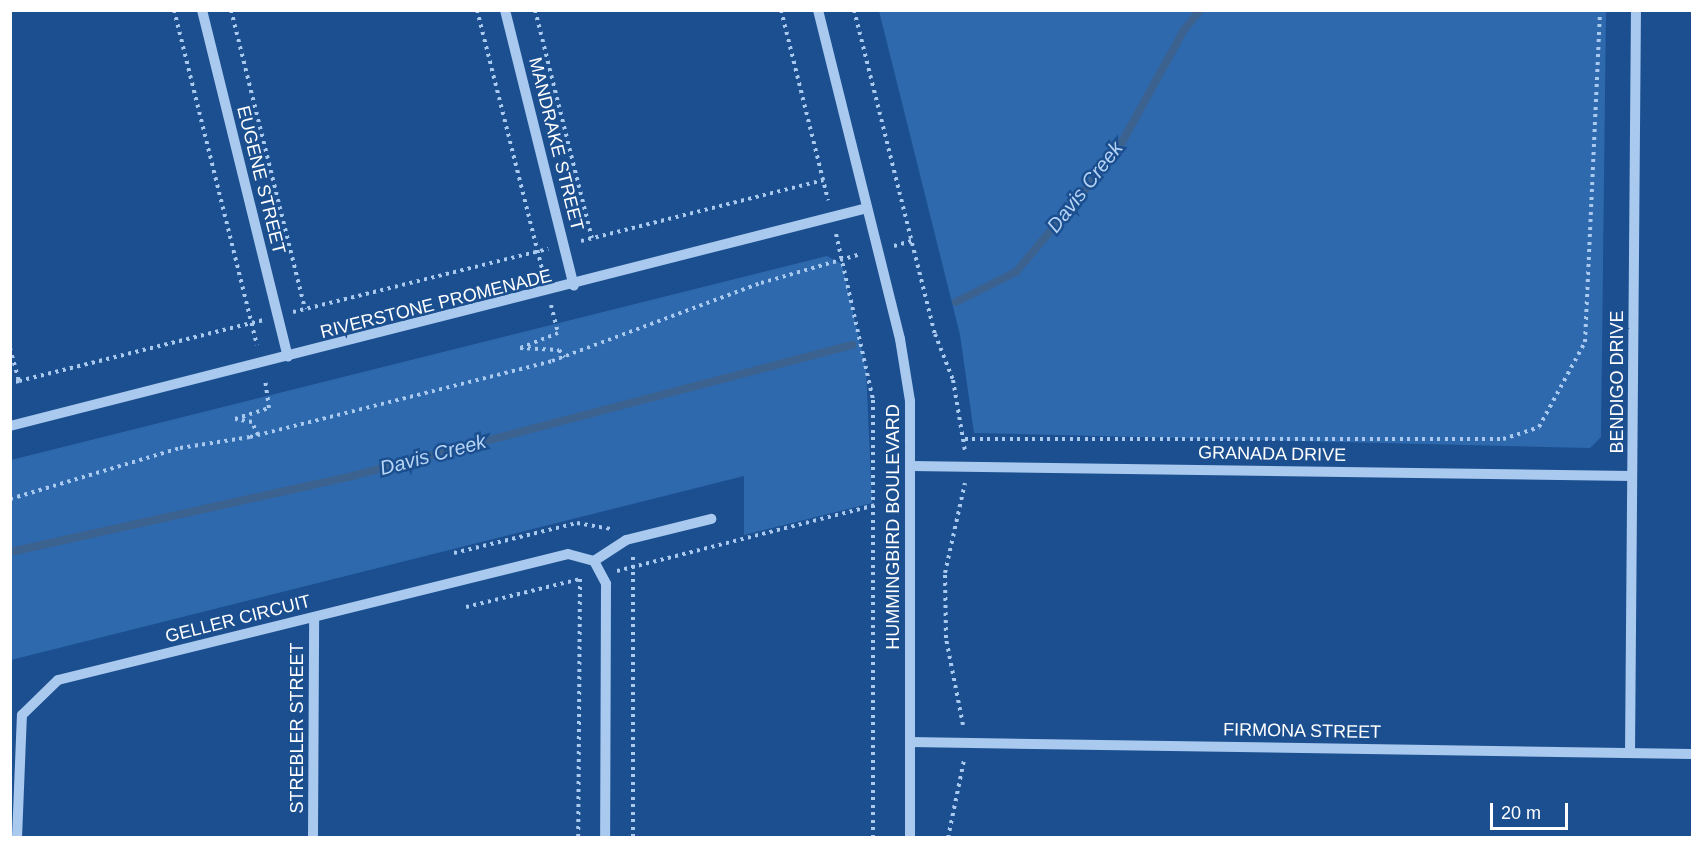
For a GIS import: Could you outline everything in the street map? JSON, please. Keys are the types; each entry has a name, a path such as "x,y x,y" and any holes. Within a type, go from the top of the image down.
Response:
{"street":[{"name":"EUGENE STREET","path":"202,10 288,357"},
{"name":"MANDRAKE STREET","path":"505,10 574,286"},
{"name":"HUMMINGBIRD BOULEVARD","path":"818,10 906,370 911,466 910,837"},
{"name":"BENDIGO DRIVE","path":"1630,753 1636,10"},
{"name":"RIVERSTONE PROMENADE","path":"10,426 548,293 867,208"},
{"name":"GRANADA DRIVE","path":"911,466 1632,476"},
{"path":"605,837 604,575 594,561 626,540 711,519"},
{"name":"GELLER CIRCUIT","path":"17,837 17,734 22,715 45,687 559,555 594,561"},
{"name":"STREBLER STREET","path":"313,837 314,618"},
{"name":"FIRMONA STREET","path":"910,742 1692,754"}],"path":[{"path":"174,10 261,363 269,408 235,419 252,422 258,435"},
{"path":"231,10 305,309"},
{"path":"477,10 558,333 520,348 560,350 564,357"},
{"path":"535,10 592,238"},
{"path":"781,10 843,258 871,384 875,505 873,837"},
{"path":"854,10 964,439 1503,439 1539,427 1585,342 1600,10"},
{"path":"10,383 823,180"},
{"path":"10,499 180,448 258,435 564,357 761,283 843,258"},
{"path":"10,348 19,381"},
{"path":"963,716 946,638 945,573 965,496"},
{"path":"466,607 604,575 875,505"},
{"path":"633,837 636,565"},
{"path":"578,837 580,579"},
{"path":"948,837 963,770"}],"shaded area":[{"path":"879,11 1606,11 1601,437 1590,448 974,433 960,335"},
{"path":"827,256 842,264 866,369 872,503 744,535 744,476 11,660 11,460"}],"waterway":[{"name":"Davis Creek","path":"956,302 1016,272 1116,153 1184,30 1200,10"},
{"name":"Davis Creek","path":"10,552 356,475 852,345"}]}
